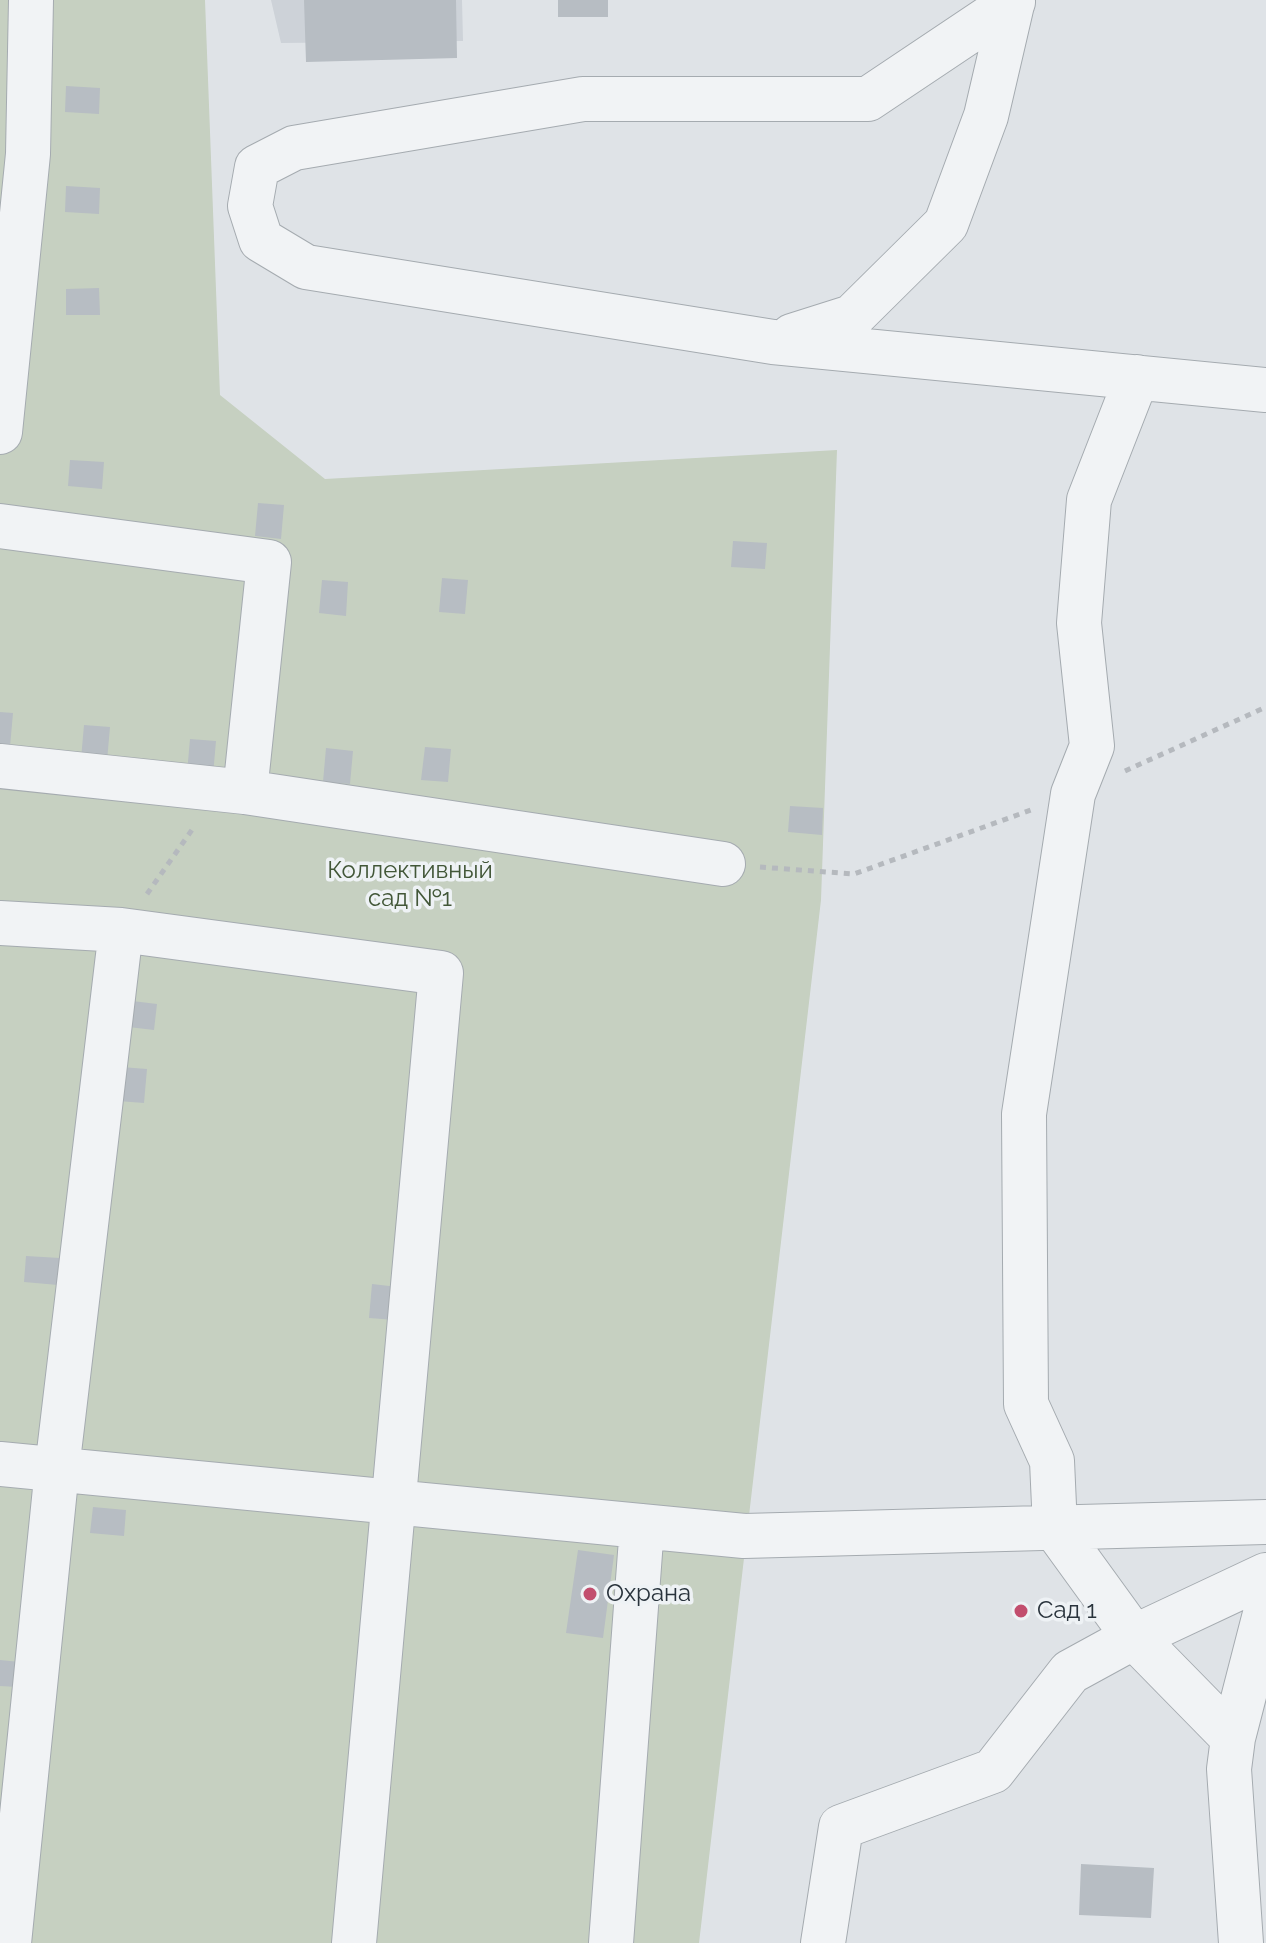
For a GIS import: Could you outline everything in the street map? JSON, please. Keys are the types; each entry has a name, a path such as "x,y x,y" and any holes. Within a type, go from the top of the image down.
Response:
{"street":[{"path":"0,432 14,153 31,0"},
{"path":"773,342 852,317 946,224 986,116 1013,1"},
{"path":"1013,1 868,99 583,99 294,148 257,167 250,206 261,240 306,267 773,342 1266,390"},
{"path":"1137,377 1089,500 1079,623 1092,746 1073,794 1024,1114 1026,1404 1052,1461 1055,1528 1134,1637 1233,1738"},
{"path":"0,526 269,562 233,791"},
{"path":"0,766 233,791 723,864"},
{"path":"0,923 121,930 441,973 354,1943"},
{"path":"9,1943 57,1469 121,930"},
{"path":"0,1464 744,1536 1266,1522"},
{"path":"611,1943 642,1526"},
{"path":"823,1943 841,1827 993,1771 1070,1672 1134,1637 1266,1575"},
{"path":"1241,1943 1229,1769 1233,1738 1266,1610"}],"path":[{"path":"723,864 854,874 1073,794 1266,707"},
{"path":"121,930 233,791"}],"shaded area":[{"path":"271,0 462,0 463,41 281,43"}],"green space":[{"name":"Коллективный сад №1","path":"0,0 205,0 220,395 325,479 837,450 821,900 699,1943 0,1943"}],"building":[{"path":"304,0 456,0 457,58 306,62"},
{"path":"558,0 608,0 608,17 558,17"},
{"path":"66,86 100,88 99,114 65,112"},
{"path":"66,186 100,188 99,214 65,212"},
{"path":"99,288 100,315 66,315 66,289"},
{"path":"70,460 104,462 102,489 68,486"},
{"path":"258,503 284,505 281,539 255,536"},
{"path":"733,541 767,543 765,569 731,567"},
{"path":"442,578 468,580 465,614 439,612"},
{"path":"322,580 348,582 346,616 319,613"},
{"path":"0,712 13,713 10,747 0,746"},
{"path":"84,725 110,727 107,761 81,759"},
{"path":"190,739 216,741 213,775 187,773"},
{"path":"425,747 451,749 448,782 421,780"},
{"path":"326,748 353,751 350,784 323,782"},
{"path":"790,806 823,808 822,835 788,832"},
{"path":"124,1000 157,1004 154,1030 120,1026"},
{"path":"121,1067 147,1069 144,1103 118,1101"},
{"path":"26,1256 60,1258 58,1285 24,1282"},
{"path":"372,1284 398,1287 395,1320 369,1318"},
{"path":"93,1507 126,1510 124,1536 90,1533"},
{"name":"Охрана","path":"578,1550 614,1555 603,1638 566,1633"},
{"path":"0,1660 20,1662 17,1687 0,1686"},
{"path":"1081,1864 1154,1868 1151,1918 1079,1915"}],"place":[{"name":"Охрана","path":"590,1594"},
{"name":"Сад 1","path":"1021,1611"}]}
